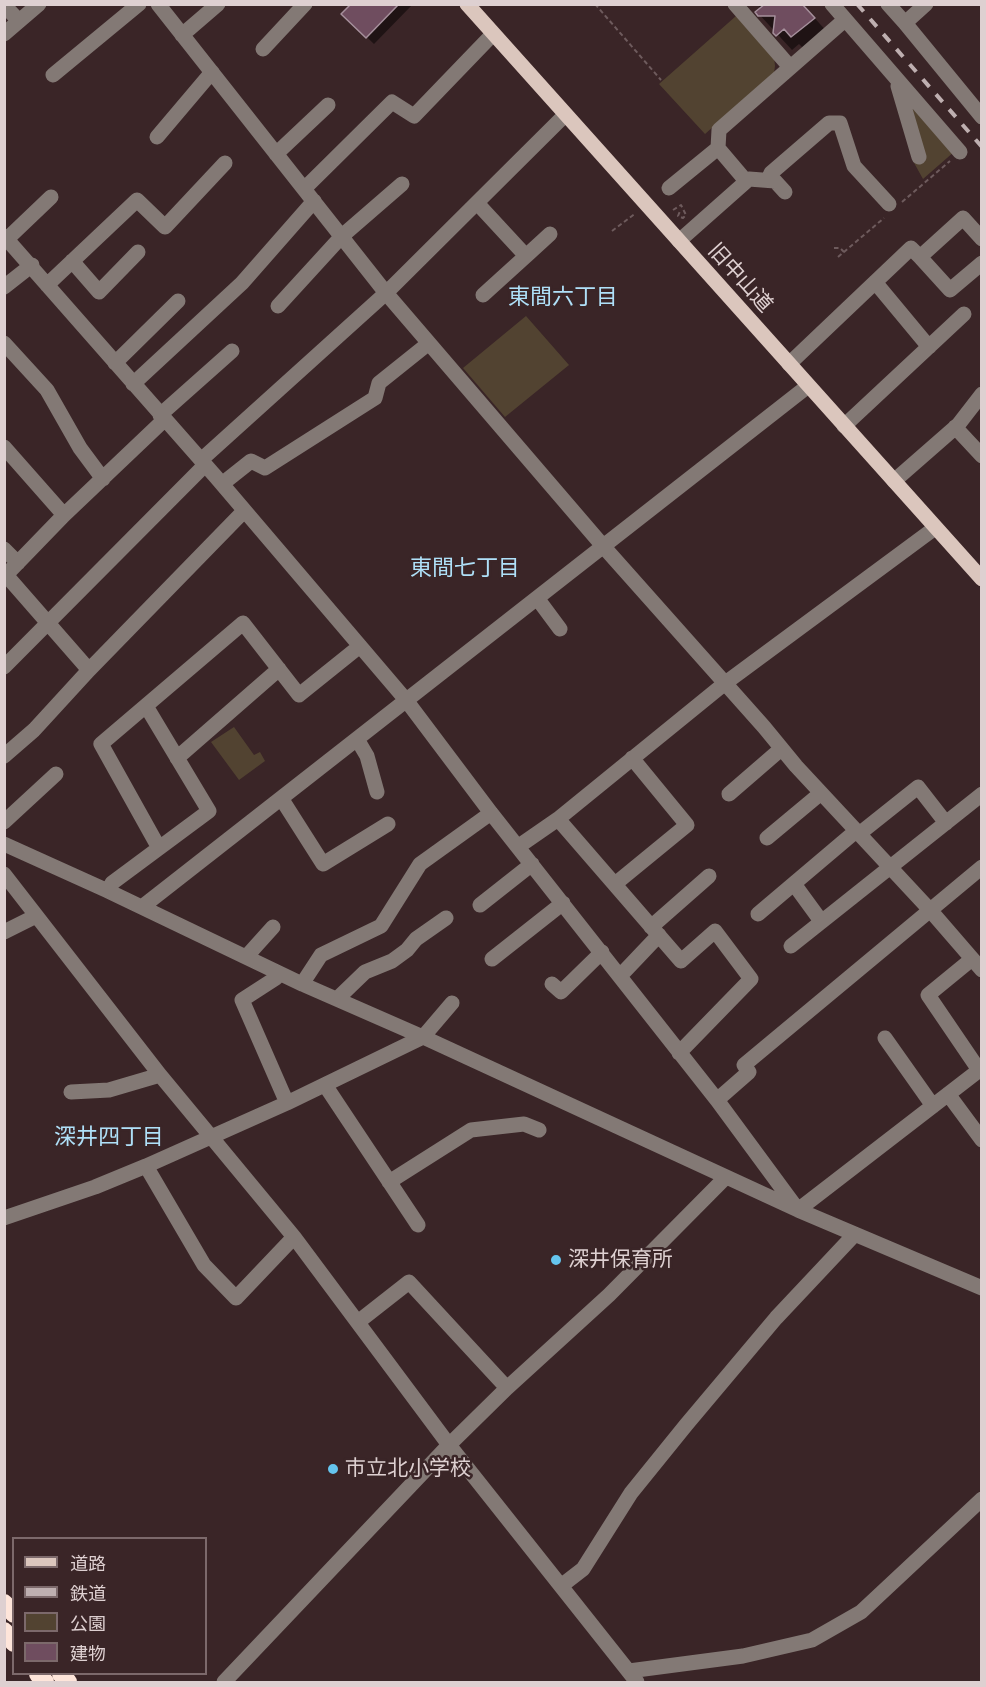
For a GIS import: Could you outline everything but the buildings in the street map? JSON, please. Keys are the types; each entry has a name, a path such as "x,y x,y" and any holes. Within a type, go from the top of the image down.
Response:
{"main road":[{"name":"旧中山道","path":"467,4 981,579"}],"street":[{"path":"4,34 39,4"},
{"path":"54,75 139,4"},
{"path":"158,4 386,293 724,684 857,833 930,910 976,964 928,995 980,1069 798,1210"},
{"path":"182,35 218,4"},
{"path":"263,49 305,4"},
{"path":"735,4 790,68"},
{"path":"832,4 960,152"},
{"path":"888,4 981,117"},
{"path":"905,23 926,4"},
{"path":"4,5 19,21"},
{"path":"746,181 718,148 719,130 840,24"},
{"path":"133,384 242,283 309,195 392,102 414,116 493,33"},
{"path":"157,137 212,72"},
{"path":"896,80 919,157"},
{"path":"276,153 328,105"},
{"path":"4,667 203,463 386,293 566,115"},
{"path":"768,180 771,172 829,123 840,123 855,166 889,204"},
{"path":"669,188 718,148"},
{"path":"47,285 137,200 165,227 225,163"},
{"path":"679,241 749,179 775,181 785,192"},
{"path":"278,306 342,236 402,184"},
{"path":"51,197 6,237 222,484 406,700 491,813 621,975 798,1210"},
{"path":"477,203 526,256"},
{"path":"920,257 963,218 981,239"},
{"path":"483,296 550,234"},
{"path":"789,364 910,248 950,290 981,263"},
{"path":"72,261 99,292 138,252"},
{"path":"4,287 32,265"},
{"path":"875,282 929,347"},
{"path":"115,363 178,301"},
{"path":"844,426 964,314"},
{"path":"4,343 47,390 80,448 103,479"},
{"path":"222,484 250,460 265,468 375,398 379,383 429,343"},
{"path":"89,670 5,576 232,351"},
{"path":"142,907 808,386"},
{"path":"894,481 955,427 981,394"},
{"path":"955,427 981,456"},
{"path":"4,447 64,515"},
{"path":"4,756 34,730 89,670 244,511"},
{"path":"519,846 558,819 724,684 935,528"},
{"path":"4,549 18,564"},
{"path":"537,598 560,628"},
{"path":"159,848 101,744 243,623 299,695 360,646"},
{"path":"177,758 279,669"},
{"path":"108,891 112,883 209,811 146,706"},
{"path":"357,739 367,756 377,792"},
{"path":"729,794 782,749"},
{"path":"615,884 687,825 633,758"},
{"path":"4,822 56,774"},
{"path":"758,914 857,833 918,787 946,823"},
{"path":"767,838 821,793"},
{"path":"791,946 981,794"},
{"path":"281,798 323,864 388,824"},
{"path":"302,984 321,955 381,926 420,864 491,813"},
{"path":"558,819 681,961 715,931 752,979 679,1053"},
{"path":"4,844 302,984 423,1037 798,1210 981,1288"},
{"path":"480,905 532,864"},
{"path":"717,1100 749,1071 744,1065 981,867"},
{"path":"4,874 160,1076 294,1237 449,1445 633,1677 812,1640 861,1612 981,1499"},
{"path":"621,975 655,931 709,876"},
{"path":"794,884 821,921"},
{"path":"492,959 564,903"},
{"path":"4,932 36,916"},
{"path":"337,999 365,972 392,961 407,950 416,939 446,918"},
{"path":"246,957 273,927"},
{"path":"552,984 561,992 602,952"},
{"path":"279,973 276,978 242,1000 287,1103"},
{"path":"4,1218 95,1187 146,1166 325,1085 423,1037 452,1003"},
{"path":"885,1038 933,1106"},
{"path":"71,1092 109,1089 160,1076"},
{"path":"325,1085 418,1225"},
{"path":"948,1094 981,1140"},
{"path":"389,1182 471,1130 524,1124 539,1130"},
{"path":"146,1166 204,1265 236,1298 294,1237"},
{"path":"224,1683 449,1445 507,1388 609,1295 726,1177"},
{"path":"561,1586 583,1569 631,1493 686,1425 776,1318 855,1234"},
{"path":"358,1322 409,1282 507,1388"}],"path":[{"path":"595,4 661,80"},
{"path":"673,210 681,205 686,215 683,218 678,216 680,211"},
{"path":"612,231 636,213"},
{"path":"834,248 840,248 844,252"}],"green space":[{"path":"736,16 774,57 774,73 705,134 659,84"},
{"path":"906,95 955,151 923,179 913,161"},
{"path":"526,316 569,365 505,417 463,368"},
{"path":"234,727 254,755 260,752 265,761 239,780 211,742"}],"railway":[{"path":"857,4 982,147"}],"place":[{"name":"深井保育所","path":"556,1260"},
{"name":"市立北小学校","path":"333,1469"}],"district":[{"name":"東間六丁目","path":"563,298"},
{"name":"東間七丁目","path":"465,569"},
{"name":"深井四丁目","path":"109,1138"}]}
